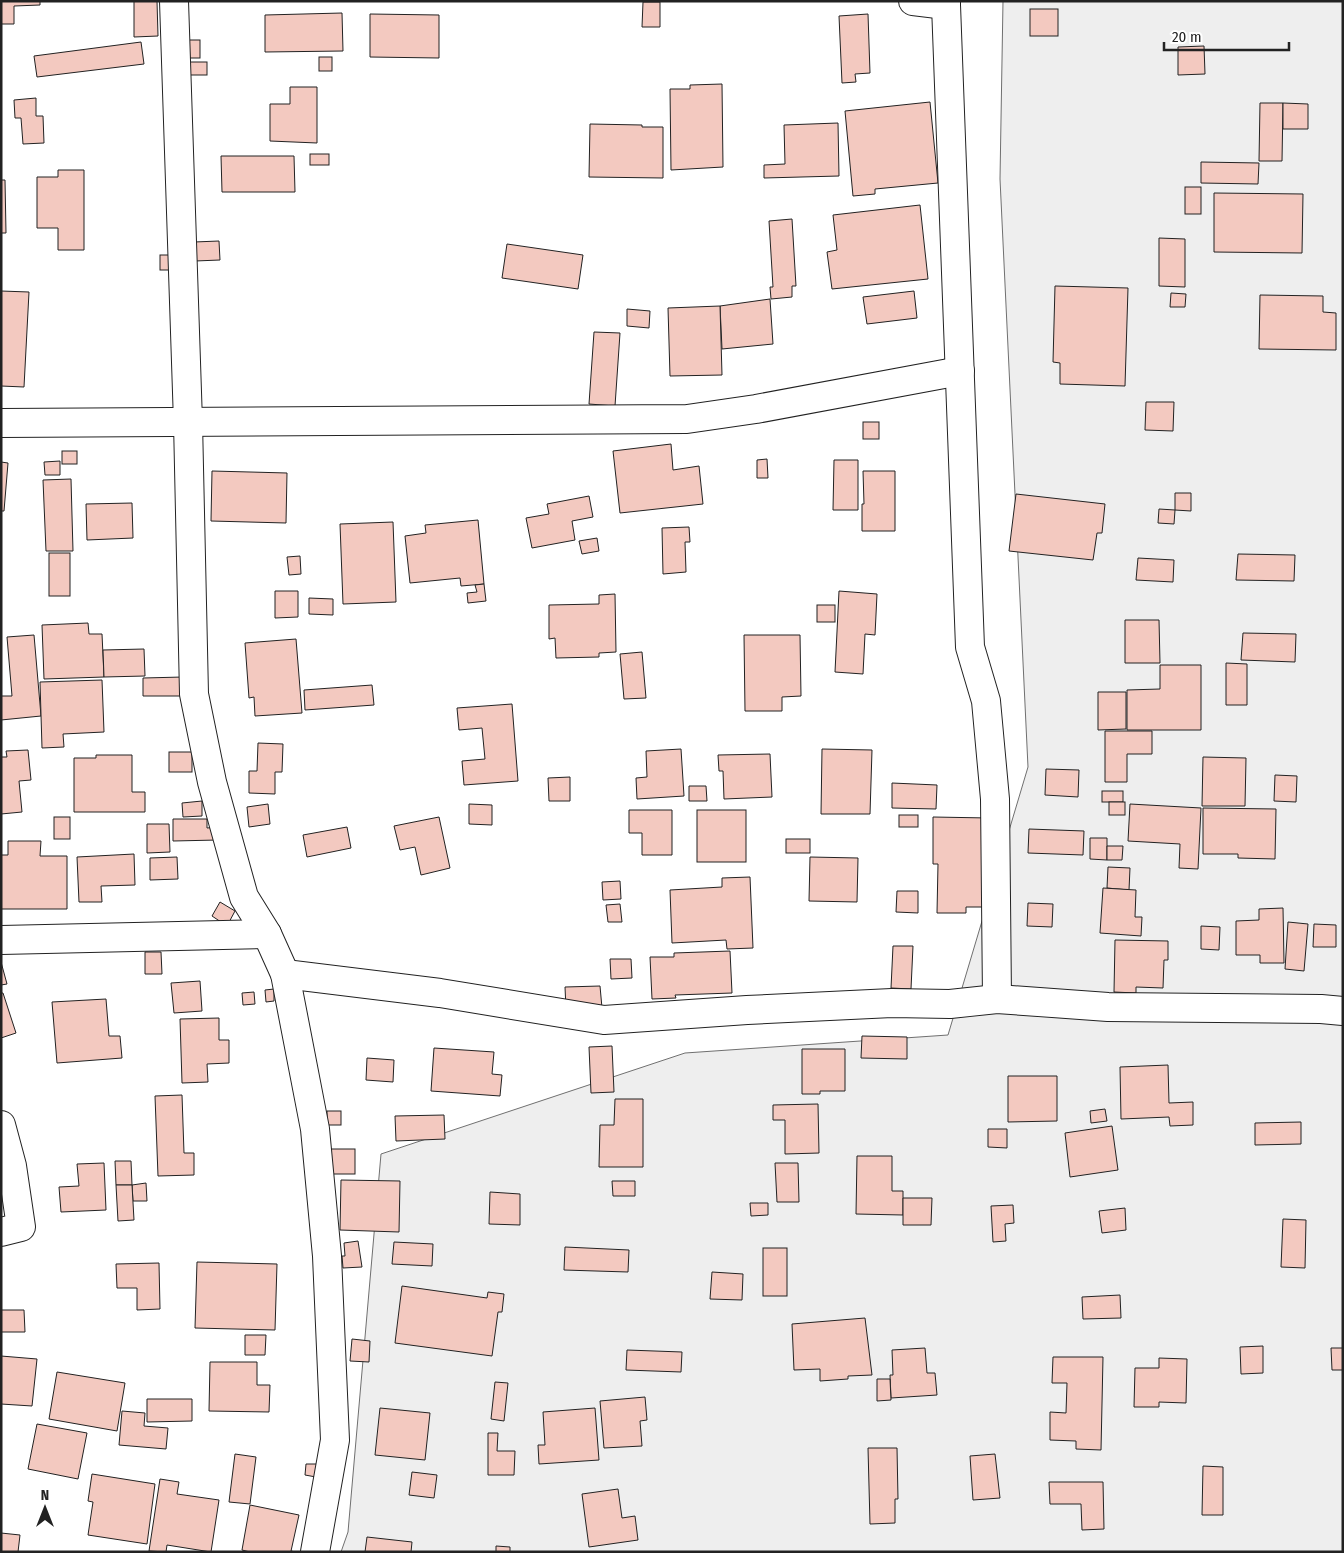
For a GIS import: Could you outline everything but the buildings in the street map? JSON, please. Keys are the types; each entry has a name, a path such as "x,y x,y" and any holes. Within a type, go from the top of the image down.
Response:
{"street":[{"path":"174,1 188,422 194,694 212,782 244,897 267,934 286,974 315,1130 327,1256 336,1440 315,1552"},
{"path":"913,1 946,3 970,647 986,701 995,799 996,999"},
{"path":"1,423 687,419 756,409 960,371"},
{"path":"1,940 267,934"},
{"path":"286,974 440,993 604,1020 747,1010 882,1004 950,1004 996,999 1108,1007 1321,1009 1343,1011"},
{"path":"1,1125 12,1166 21,1227 1,1232"}],"shaded area":[{"path":"1003,1 1343,1 1343,1552 341,1552 348,1532 381,1154 685,1053 948,1035 1028,767 1000,179"}]}
